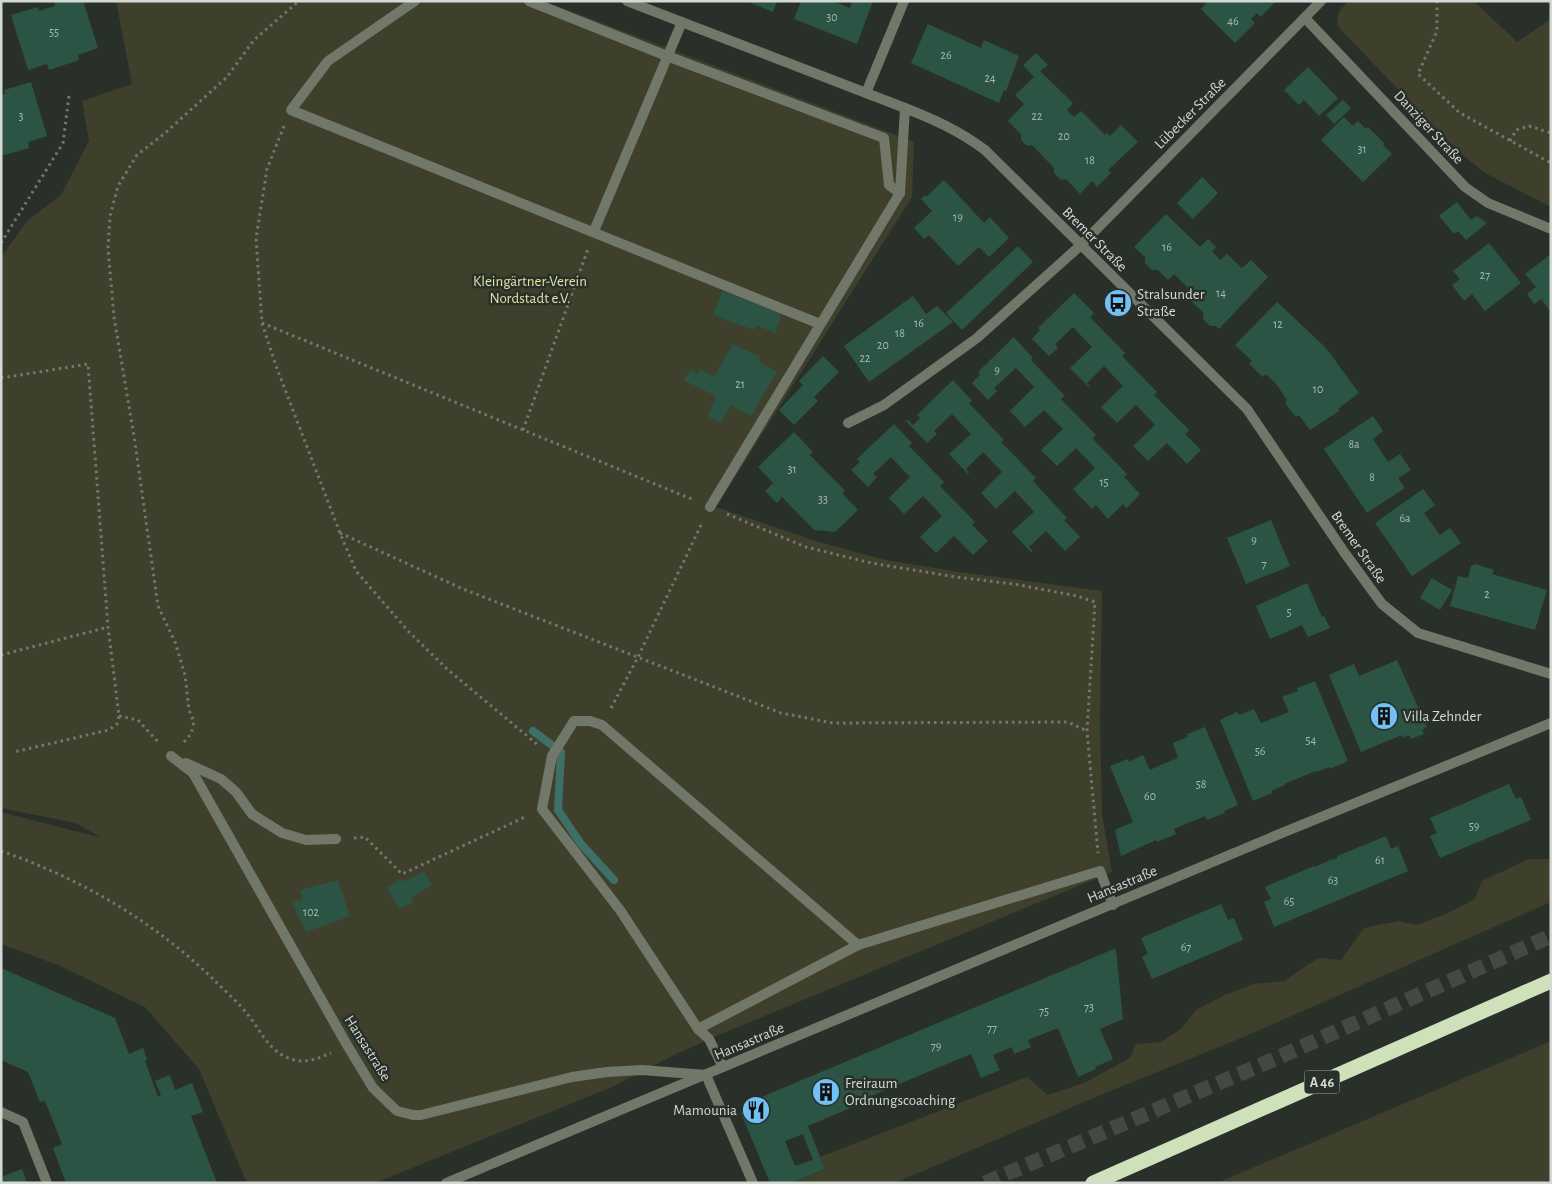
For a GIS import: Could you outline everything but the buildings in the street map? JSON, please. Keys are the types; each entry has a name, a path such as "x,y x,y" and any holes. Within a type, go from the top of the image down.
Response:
{"highway":[{"name":"A 46","path":"1093,1183 1551,981"}],"street":[{"path":"415,1 328,61 291,110 820,324"},
{"path":"529,1 667,56 884,138 889,185 900,193"},
{"name":"Bremer Straße","path":"627,1 905,108 945,124 966,136 985,150 1247,409 1344,552 1382,604 1418,633 1551,674"},
{"path":"866,93 904,1"},
{"name":"Lübecker Straße","path":"1081,245 1321,1"},
{"name":"Danziger Straße","path":"1305,18 1465,187 1488,203 1551,229"},
{"path":"594,232 682,22"},
{"path":"710,507 900,193 905,108"},
{"path":"848,423 884,405 977,338 1081,245"},
{"path":"723,1067 709,1039 698,1029 620,910 542,808 554,751 574,721 590,721 602,725 858,946"},
{"name":"Hansastraße","path":"446,1183 1279,834 1551,723"},
{"path":"172,756 221,779 236,792 252,814 282,833 306,840 336,839"},
{"name":"Hansastraße","path":"172,756 193,773 347,1045 373,1088 397,1111 421,1115 572,1077 607,1072 642,1070 706,1075"},
{"path":"698,1029 858,946 1100,871 1113,905"},
{"path":"706,1075 753,1183"},
{"path":"1,1112 23,1122 47,1183"}],"path":[{"path":"119,716 138,720 172,756 191,734 194,722 189,710 185,675 175,642 158,606 134,436 114,316 108,248 110,216 118,186 137,155 164,134 227,77 254,40 299,1"},
{"path":"1437,1 1437,31 1418,74 1460,113 1551,163"},
{"path":"1,244 63,143 69,96"},
{"path":"291,110 267,169 256,238 262,323 276,366 340,533 356,571 409,632 447,669 554,751"},
{"path":"1510,141 1516,130 1529,126 1551,133"},
{"path":"523,430 594,232"},
{"path":"262,323 806,547 871,562 956,577 1014,584 1077,596 1095,602 1087,730 1100,871"},
{"path":"1,378 88,364 108,627 119,716 117,724 109,730 14,752"},
{"path":"609,711 638,657 703,520"},
{"path":"340,533 463,589 782,713 807,720 834,723 1068,722 1087,730"},
{"path":"1,655 108,627"},
{"path":"336,839 365,837 402,874 542,808"},
{"path":"1,851 91,890 122,907 180,949 248,1015 274,1050 285,1057 301,1062 317,1059 347,1045"}],"green space":[{"name":"Kleingärtner-Verein Nordstadt e.V.","path":"116,1 544,1 914,142 912,197 716,507 819,542 885,560 1102,591 1100,719 1102,814 1112,872 709,1039 612,1087 375,1183 247,1183 199,1069 145,1007 58,965 1,944 1,812 102,838 76,823 1,808 1,257 27,221 61,195 89,141 82,101 132,84"},
{"path":"1349,1 1474,1 1517,42 1551,19 1551,207 1485,173 1459,152 1340,29 1337,21 1338,17 1343,7"},
{"path":"1529,859 1551,859 1551,902 1246,1036 1098,1096 895,1183 794,1183 826,1169 820,1157 1027,1077 1048,1095 1084,1083 1130,1058 1136,1044 1161,1042 1181,1029 1196,1010 1225,995 1253,984 1284,981 1318,958 1341,960 1364,928 1398,921 1417,925 1448,913 1475,899 1482,881"},
{"path":"1551,1041 1551,1183 1217,1183"}],"waterway":[{"path":"533,731 561,752 558,810 581,844 614,880"}],"tunnel":[{"path":"985,1183 1270,1061 1551,936"}],"place":[{"name":"Stralsunder Straße","path":"1118,303"},
{"name":"Villa Zehnder","path":"1384,716"},
{"name":"Freiraum Ordnungscoaching","path":"826,1092"},
{"name":"Mamounia","path":"756,1110"}]}
